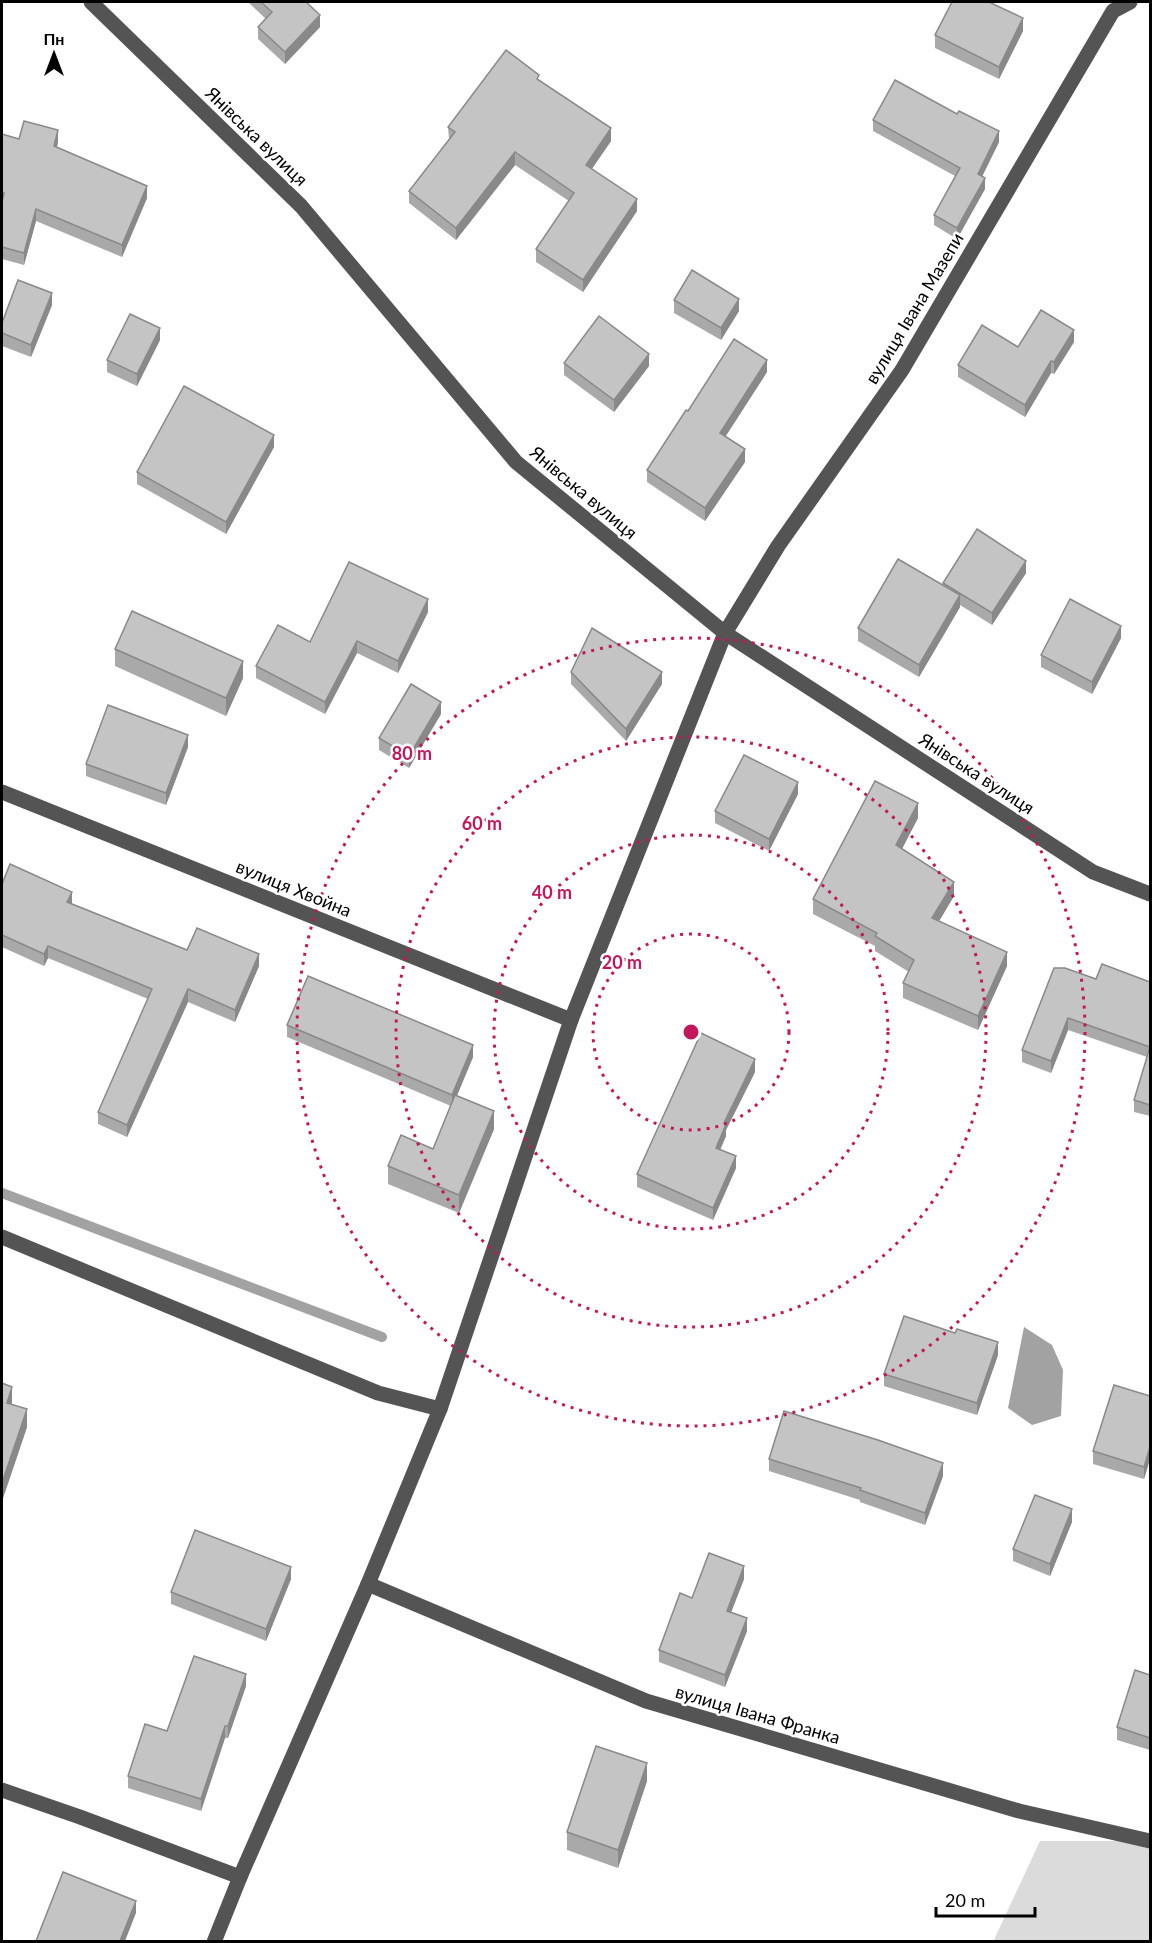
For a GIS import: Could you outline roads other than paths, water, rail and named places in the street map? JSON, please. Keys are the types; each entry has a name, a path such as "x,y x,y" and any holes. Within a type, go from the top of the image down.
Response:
{"street":[{"name":"Янівська вулиця","path":"91,2 301,206 516,462 724,633 1093,872 1150,894"},
{"name":"вулиця Івана Мазепи","path":"214,1941 368,1584 440,1409 571,1020 724,633 778,546 902,370 1113,11 1130,2"},
{"name":"вулиця Хвойна","path":"2,792 571,1020"},
{"path":"2,1237 378,1393 440,1409"},
{"name":"вулиця Івана Франка","path":"368,1584 646,1701 1019,1811 1150,1841"},
{"path":"2,1790 240,1877"}],"waterway":[{"path":"2,1193 382,1337"}]}
